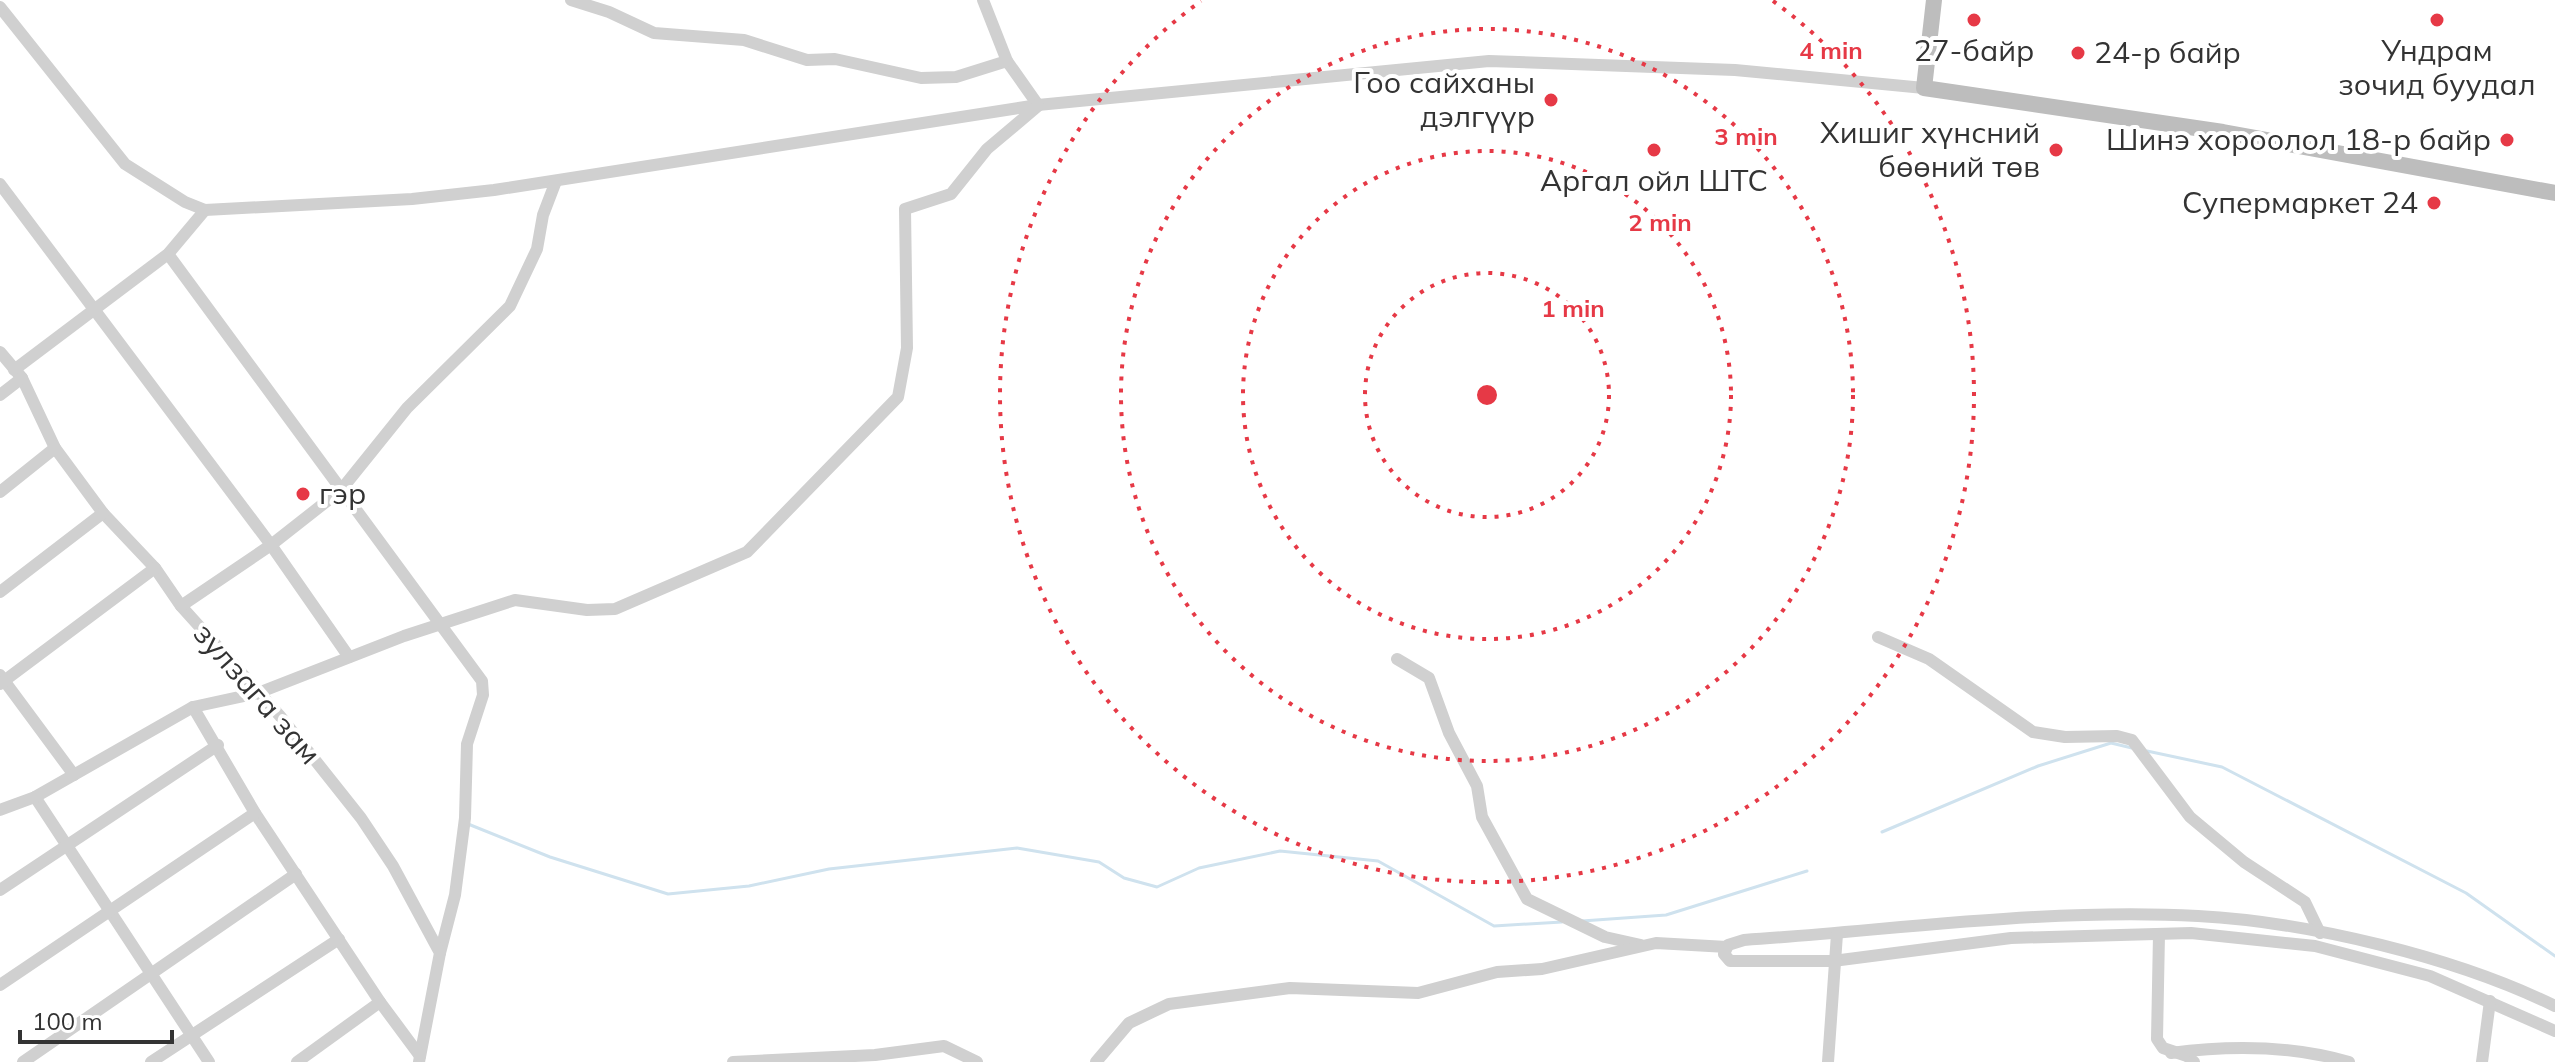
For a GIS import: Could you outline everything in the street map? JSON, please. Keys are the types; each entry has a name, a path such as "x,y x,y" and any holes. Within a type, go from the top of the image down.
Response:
{"street":[{"path":"571,0 609,12 654,33 744,40 807,60 835,59 921,78 956,77 1007,61"},
{"path":"983,0 1007,61 1038,105"},
{"path":"1924,88 1934,0"},
{"path":"0,7 125,164 185,202 205,210 412,199 556,181 1038,105 1489,61 1735,70 1924,88 2223,132 2555,193"},
{"name":"зулзага зам","path":"0,810 35,797 193,707 258,693 439,623 515,600 587,610 615,609 747,552 898,397 907,348 905,209 951,194 987,149 1038,105"},
{"path":"181,606 271,545 341,490 407,408 510,306 537,249 543,215 556,181"},
{"path":"0,184 271,545 349,657"},
{"path":"0,395 18,374 168,254 205,210"},
{"path":"168,254 439,623 475,667 482,681 483,695 467,744 465,818 455,895 419,1059"},
{"name":"зулзага зам","path":"0,352 18,374 55,448 103,513 155,568 181,606 361,818 393,866 440,953"},
{"path":"0,492 55,448"},
{"path":"0,592 103,513"},
{"path":"74,775 2,681 155,568"},
{"path":"1878,637 1929,659 2033,732 2065,737 2117,736 2132,740 2190,817 2244,862 2305,902 2320,933"},
{"path":"1397,659 1429,678 1449,733 1477,786 1482,817 1527,899 1605,937 1644,946"},
{"path":"193,707 255,813 419,1059"},
{"path":"0,890 218,745"},
{"path":"35,797 209,1062"},
{"path":"0,985 255,813"},
{"path":"23,1062 296,874"},
{"path":"1096,1062 1129,1023 1169,1004 1290,988 1399,994 1436,991 1497,972 1542,969 1656,943 1727,947 1744,940 2091,915 2200,916 2320,933 2451,964 2555,1006"},
{"path":"1727,947 1724,954 1730,961 1833,961 2011,938 2191,933 2315,946 2430,976 2555,1031"},
{"path":"1828,1062 1837,934"},
{"path":"2159,934 2157,1039 2171,1053 2187,1056 2194,1062"},
{"path":"151,1062 339,939"},
{"path":"2482,1062 2490,1001"},
{"path":"297,1062 380,1002"},
{"path":"733,1062 875,1055 944,1046 977,1062"},
{"path":"2171,1053 2218,1047 2259,1047 2322,1054 2349,1062"}],"waterway":[{"path":"1882,832 2038,766 2111,743 2132,748"},
{"path":"2147,751 2222,767 2466,893 2555,956"},
{"path":"468,824 550,857 668,894 749,886 829,869 1017,848 1099,862 1124,878 1157,887 1199,868 1280,851 1378,861 1494,926 1562,922"},
{"path":"1582,921 1666,915 1807,871"}],"place":[{"name":"27-байр","path":"1974,20"},
{"name":"Ундрам зочид буудал","path":"2437,20"},
{"name":"24-р байр","path":"2078,53"},
{"name":"Гоо сайханы дэлгүүр","path":"1551,100"},
{"name":"Шинэ хороолол 18-р байр","path":"2507,140"},
{"name":"Аргал ойл ШТС","path":"1654,150"},
{"name":"Хишиг хүнсний бөөний төв","path":"2056,150"},
{"name":"Супермаркет 24","path":"2434,203"},
{"name":"гэр","path":"303,494"}]}
